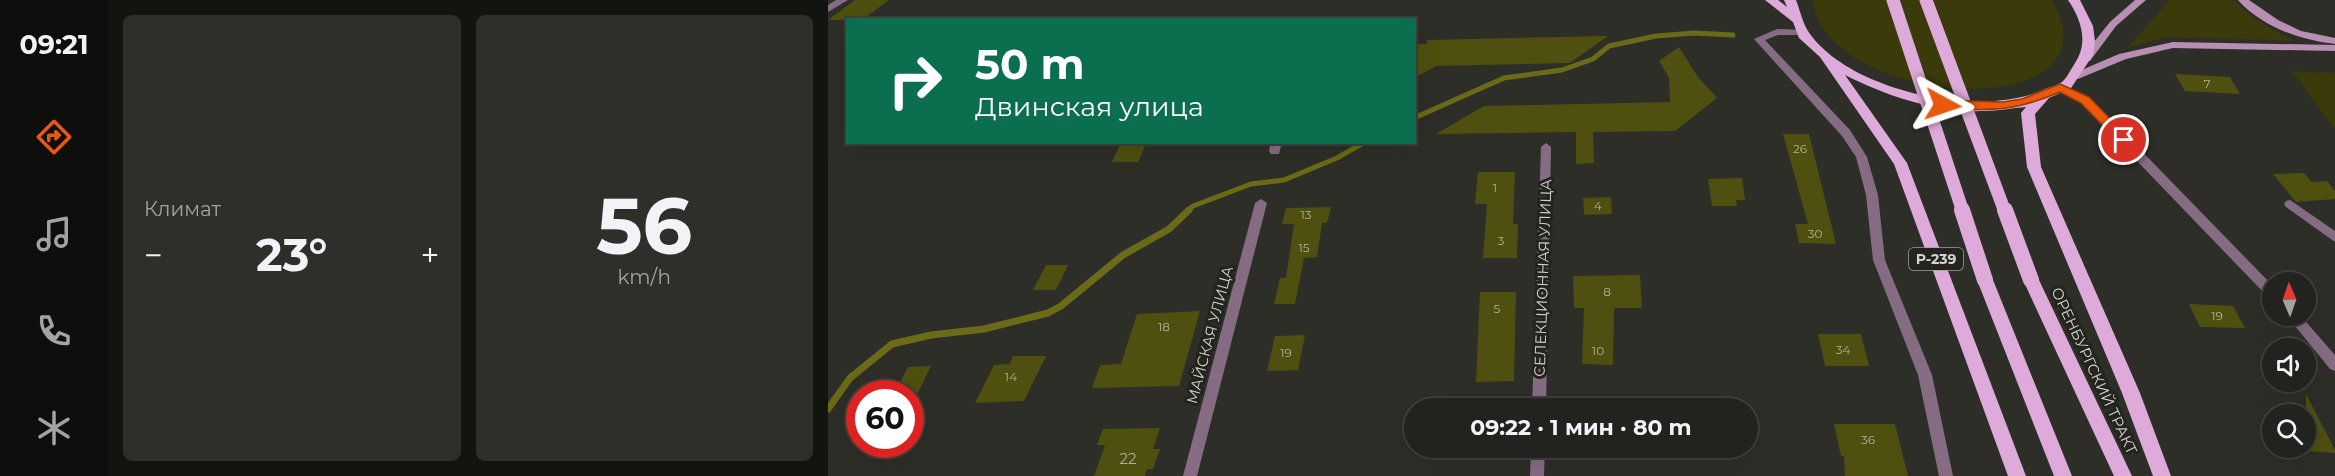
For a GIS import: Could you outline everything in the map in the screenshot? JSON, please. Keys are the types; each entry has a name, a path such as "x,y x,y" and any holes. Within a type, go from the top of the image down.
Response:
{"main road":[{"name":"Р-239","path":"1771,0 1795,19"},
{"name":"Р-239","path":"1790,0 1795,19 1802,32 1826,57 1900,163 2017,476"},
{"path":"1893,0 1985,280 2063,476"},
{"name":"ОРЕНБУРГСКИЙ ТРАКТ","path":"1926,0 2031,280 2123,476"},
{"name":"Р-239","path":"1826,57 1842,69 1883,89 1931,103 1980,107 2025,102 2060,88 2074,77 2086,59 2089,32 2085,19 2074,0"},
{"path":"2043,96 2028,113 2034,167 2131,393 2162,476"}],"street":[{"path":"828,9 843,0"},
{"path":"2086,59 2113,24 2141,0"},
{"path":"2242,0 2281,26 2314,38 2335,41"},
{"path":"1802,32 1777,32 1759,39 1846,134 1861,157 1872,195 1880,260 1925,375 1946,476"},
{"path":"2074,77 2123,56 2173,45 2335,48"},
{"path":"2060,88 2085,100 2262,283"},
{"name":"СЕЛЕКЦИОННАЯ УЛИЦА","path":"1539,398 1546,147"},
{"name":"МАЙСКАЯ УЛИЦА","path":"1190,476 1261,203"},
{"path":"2290,204 2335,237"},
{"path":"2301,326 2335,365"},
{"path":"1537,476 1538,458"}],"shaded area":[{"path":"1813,0 2052,0 2063,41 2047,69 2011,85 1964,88 1913,81 1865,64 1829,37"},
{"path":"2170,0 2232,0 2254,18 2293,41 2166,37 2127,48"},
{"path":"2292,71 2335,73 2335,127 2333,127"}],"building":[{"path":"855,0 889,0 865,18 828,20"},
{"path":"1608,36 1570,63 1436,66 1416,77 1416,44 1427,44 1427,40"},
{"path":"1679,47 1698,77 1717,98 1675,131 1593,132 1594,163 1576,164 1576,132 1436,134 1484,106 1670,102 1669,78 1659,61"},
{"path":"2175,74 2230,77 2240,94 2185,91"},
{"path":"1783,134 1809,134 1836,244 1799,243 1795,224 1808,224"},
{"path":"1120,144 1146,144 1138,162 1112,162"},
{"path":"1478,172 1515,172 1513,224 1518,224 1517,258 1483,258 1487,204 1475,204"},
{"path":"2304,173 2312,182 2327,181 2335,191 2335,199 2296,202 2273,174"},
{"path":"1742,178 1745,200 1736,200 1737,206 1712,206 1708,179"},
{"path":"1611,197 1612,214 1584,215 1583,198"},
{"path":"1331,207 1327,223 1322,223 1317,257 1304,258 1295,304 1274,304 1280,278 1286,278 1294,224 1282,224 1286,208"},
{"path":"1046,265 1068,265 1056,290 1033,290"},
{"path":"1640,275 1642,308 1614,308 1613,365 1582,364 1584,308 1574,308 1573,276"},
{"path":"1480,292 1516,292 1514,381 1476,382"},
{"path":"2189,304 2233,306 2245,328 2200,327"},
{"path":"1200,311 1179,386 1092,388 1100,365 1121,364 1137,314"},
{"path":"1818,334 1861,334 1869,366 1825,366"},
{"path":"1305,335 1298,370 1267,371 1275,336"},
{"path":"1013,356 1046,356 1024,401 975,403 994,365 1010,364"},
{"path":"931,366 924,381 901,380 908,367"},
{"path":"2306,394 2311,404 2306,404"},
{"path":"2316,413 2335,450 2335,453 2316,452"},
{"path":"1834,424 1895,424 1908,476 1845,476 1844,456 1841,456"},
{"path":"1160,428 1153,449 1160,449 1153,469 1147,469 1145,476 1094,476 1105,445 1097,445 1103,429"}],"waterway":[{"path":"1416,117 1504,78 1562,70 1593,59 1609,46 1656,36 1694,33 1733,35"},
{"path":"1189,210 1193,206 1251,184 1284,180 1337,158 1362,144"},
{"path":"828,409 850,378 892,344 931,335 984,329 1048,313 1061,306 1123,255 1169,229 1189,210"}],"route":[{"path":"1943,105 2003,106 2025,102 2060,88 2085,100 2124,140"}]}
